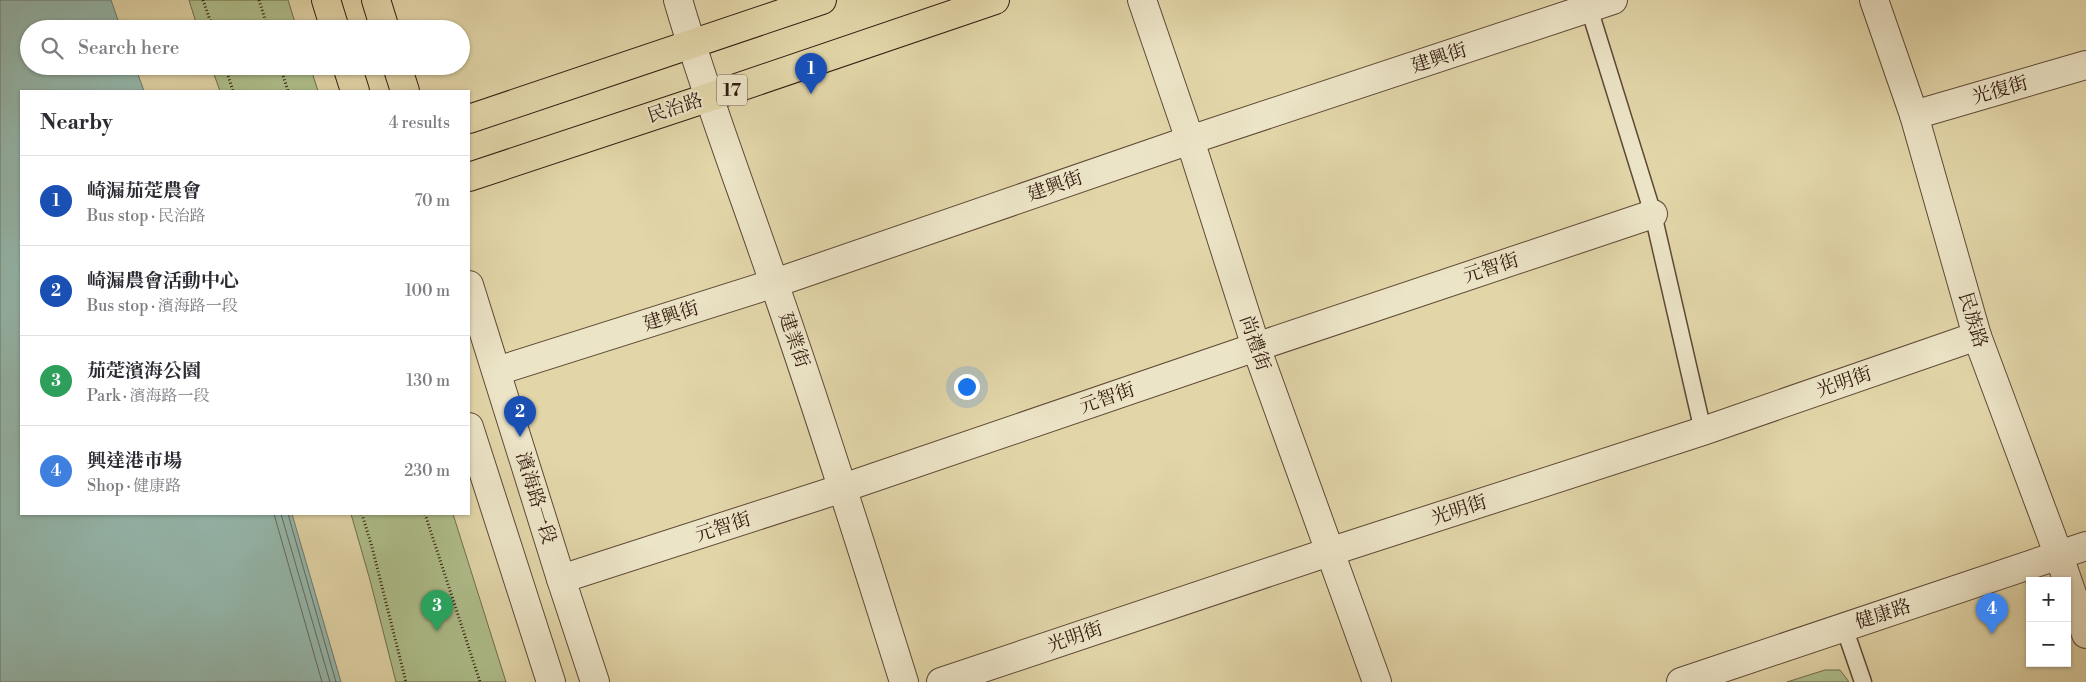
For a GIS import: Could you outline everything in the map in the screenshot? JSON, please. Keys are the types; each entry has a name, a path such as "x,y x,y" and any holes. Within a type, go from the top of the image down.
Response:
{"main road":[{"path":"326,0 332,20"},
{"path":"376,0 382,20"},
{"path":"470,119 822,0"},
{"name":"民治路","path":"470,176 710,97 995,0"},
{"path":"350,75 355,90"},
{"path":"400,75 405,90"}],"street":[{"name":"建業街","path":"678,0 691,44 843,488 904,682"},
{"name":"尚禮街","path":"1142,0 1190,140 1256,347 1377,682"},
{"name":"民族路","path":"1874,0 1914,115 1977,336 2086,634"},
{"name":"建興街","path":"497,372 774,283 1190,140 1601,4"},
{"name":"光復街","path":"1914,115 2086,65"},
{"name":"元智街","path":"560,579 843,488 1653,214"},
{"name":"濱海路一段","path":"470,288 560,579 595,682"},
{"name":"光明街","path":"941,682 1329,552 1703,431 1977,336"},
{"path":"470,430 551,682"},
{"name":"健康路","path":"1681,682 2086,546"}],"lane":[{"path":"1601,4 1653,214 1703,431"},
{"path":"1844,627 1863,682"}],"path":[{"path":"204,0 210,20"},
{"path":"259,0 265,20"},
{"path":"228,75 233,90"},
{"path":"283,75 288,90"},
{"path":"364,515 406,682"},
{"path":"425,515 480,682"}],"green space":[{"path":"189,0 288,0 294,20 195,20"},
{"path":"214,75 313,75 318,90 220,90"},
{"path":"351,515 453,515 506,682 396,682"},
{"path":"1825,670 1840,670 1849,682 1787,682"}],"water":[{"path":"0,0 111,0 118,20 20,20 20,75 138,75 144,90 20,90 20,515 292,515 341,682 0,682"}],"place":[{"name":"崎漏茄萣農會","path":"811,94"},
{"name":"崎漏農會活動中心","path":"520,437"},
{"name":"茄萣濱海公園","path":"437,631"},
{"name":"興達港市場","path":"1992,634"}]}
